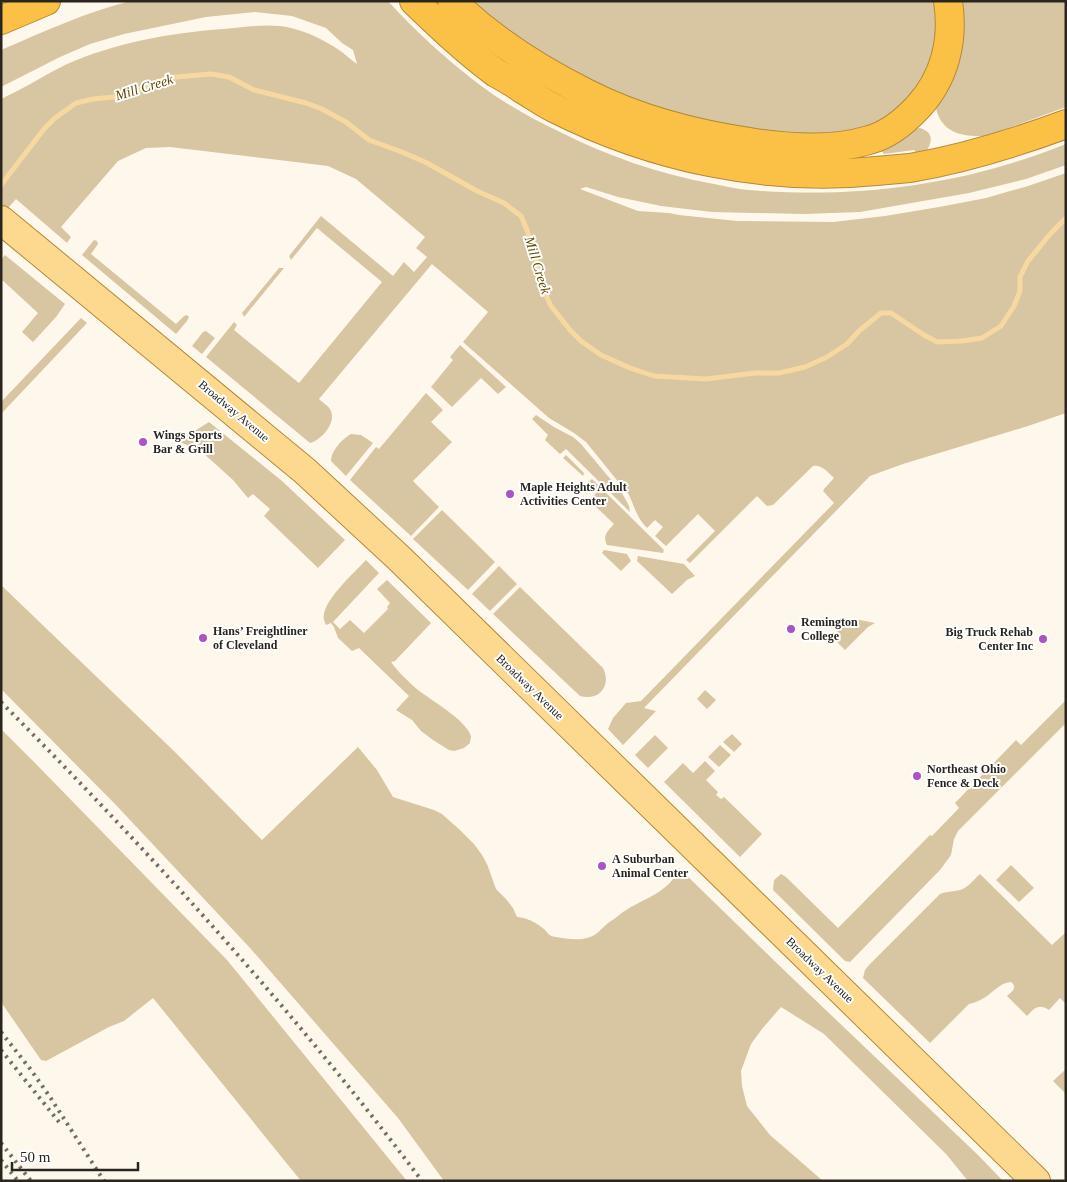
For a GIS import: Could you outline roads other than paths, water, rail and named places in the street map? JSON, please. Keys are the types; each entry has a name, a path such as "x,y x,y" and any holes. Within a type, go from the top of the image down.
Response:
{"highway":[{"path":"1,20 46,1"},
{"path":"414,1 448,34 496,73 553,108 606,132 666,152 728,166 789,174 849,174 908,168 966,156 1034,136 1066,124"},
{"path":"452,1 497,39 550,75 587,94 630,112 665,124 728,139 770,145 833,147 852,145 870,140 887,132 900,124 924,100 931,90 946,58 950,25 948,1"}],"main road":[{"name":"Broadway Avenue","path":"1,220 323,487 400,559 1036,1181"}],"waterway":[{"name":"Mill Creek","path":"1,185 44,129 55,118 76,103 114,97 176,77 211,74 229,77 254,90 322,109 346,122 369,140 427,163 477,191 504,203 521,216 532,245 545,293 551,306 581,341 601,355 654,376 706,379 755,373 779,373 805,367 827,357 847,344 859,331 881,313 891,313 937,342 982,338 1001,326 1014,306 1020,291 1020,277 1028,261 1066,218"}],"railway":[{"path":"1,702 112,817 220,934 323,1056 422,1181"},
{"path":"1,1032 50,1097 104,1181"},
{"path":"1,1050 59,1122"},
{"path":"1,1143 31,1181"},
{"path":"1,1160 18,1181"}],"place":[{"name":"Wings Sports Bar & Grill","path":"143,442"},
{"name":"Maple Heights Adult Activities Center","path":"510,494"},
{"name":"Remington College","path":"791,629"},
{"name":"Hans’ Freightliner of Cleveland","path":"203,638"},
{"name":"Big Truck Rehab Center Inc","path":"1043,639"},
{"name":"Northeast Ohio Fence & Deck","path":"917,776"},
{"name":"A Suburban Animal Center","path":"602,866"}]}
